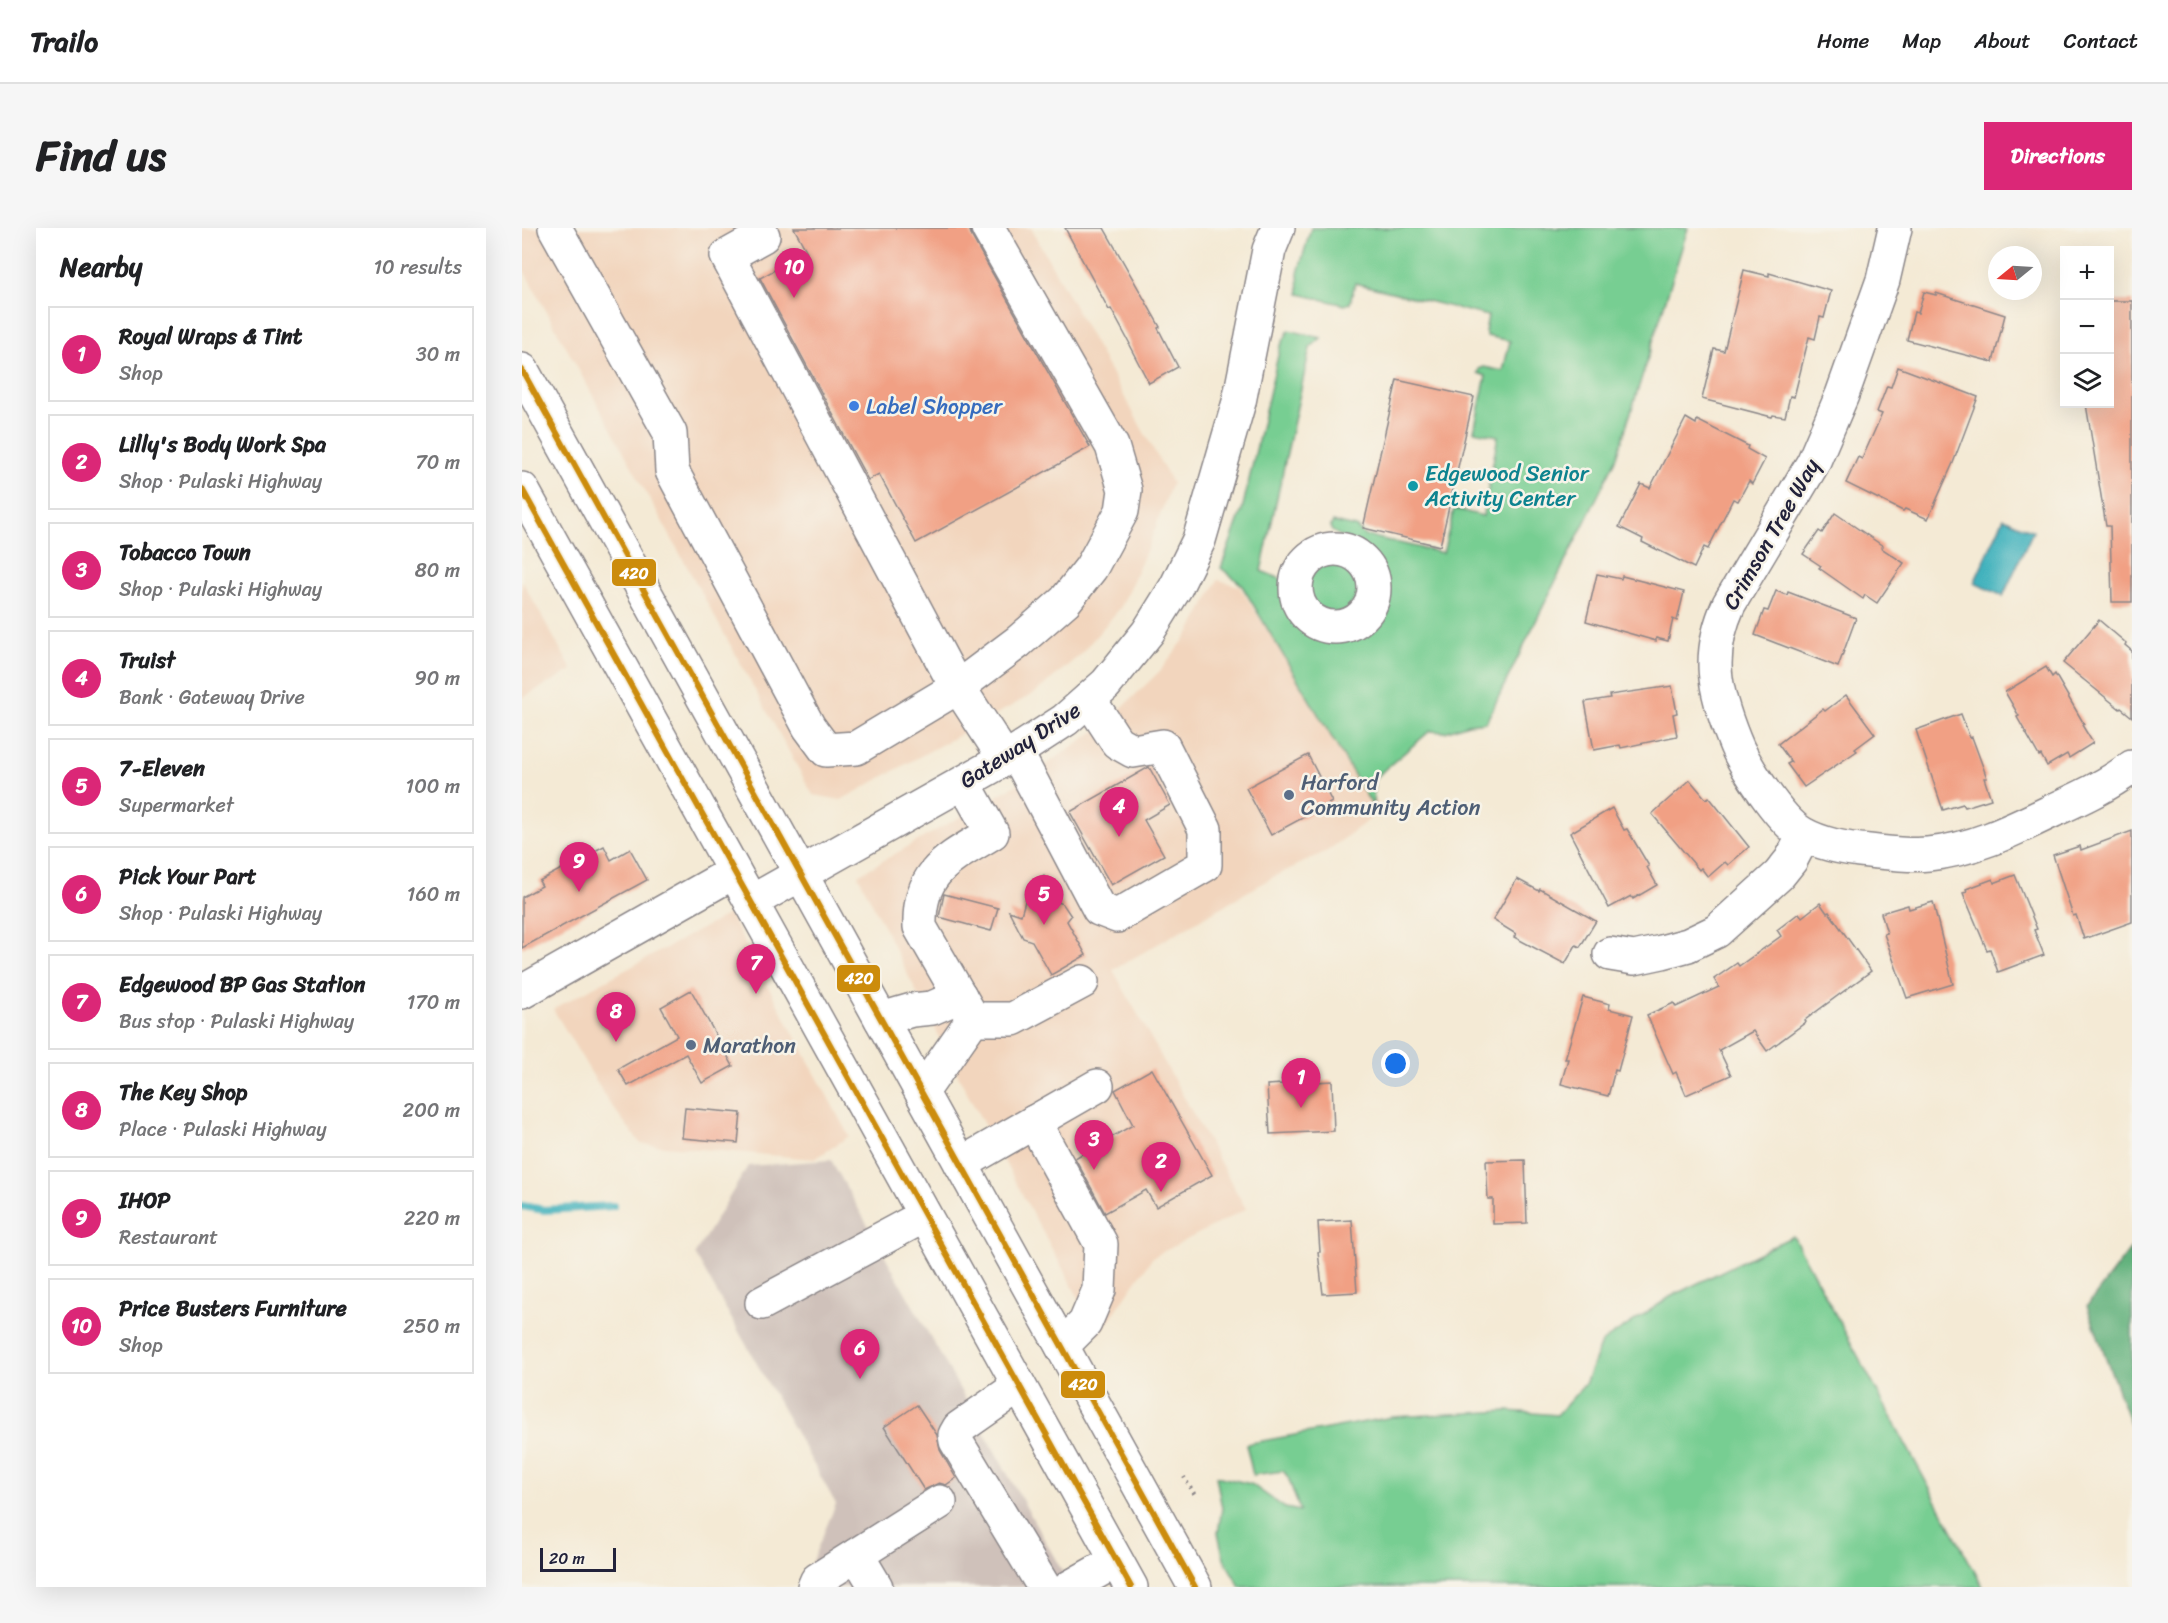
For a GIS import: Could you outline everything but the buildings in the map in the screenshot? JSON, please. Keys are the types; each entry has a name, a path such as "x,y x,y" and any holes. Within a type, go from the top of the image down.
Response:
{"main road":[{"path":"555,228 670,433 672,471 808,727 826,750 856,748 958,687 1018,642 1065,601 1096,558 1122,511 1125,490 1112,446 988,228"},
{"path":"758,228 763,236 727,256 958,687 1010,756 1099,909 1117,916 1205,865 1205,829 1163,746 1133,751 1117,742 1089,699"},
{"name":"Gateway Drive","path":"751,902 1010,756 1065,720 1106,684 1148,632 1176,588 1199,540 1239,402 1269,250 1278,228"},
{"name":"Crimson Tree Way","path":"1895,228 1883,280 1842,395 1813,463 1729,604 1719,627 1714,659 1717,693 1740,756 1790,825 1804,835 1844,849 1906,855 1928,854 1973,845 2012,830 2108,785 2132,767"},
{"path":"522,370 1195,1587"},
{"path":"522,489 1123,1574 1070,1587"},
{"path":"963,783 992,833 939,867 930,877 919,912 920,927 966,1007"},
{"path":"1610,954 1634,958 1662,952 1688,945 1717,931 1779,875 1791,860 1804,835"},
{"path":"522,992 734,872"},
{"path":"881,1019 912,1010 966,1007 1013,1019 1082,982"},
{"path":"922,1092 966,1007"},
{"path":"961,1164 1096,1086"},
{"path":"1034,1122 1101,1244 1099,1290 1085,1323 1062,1347"},
{"path":"762,1303 924,1215"},
{"path":"1019,1386 958,1428 955,1435 956,1441 1044,1587"},
{"path":"814,1587 817,1580 940,1502"},
{"path":"857,1555 876,1587"}],"path":[{"path":"1184,1478 1195,1495"}],"shaded area":[{"path":"522,228 1031,228 1172,483 1148,547 1121,607 1080,655 1035,693 841,800 813,795 522,267"},
{"path":"1218,580 1239,586 1382,810 1327,851 1271,878 1113,970 1246,1209 1153,1257 1099,1335 968,1095 858,875 1016,785 1104,725 1160,671 1190,632"},
{"path":"522,581 572,670 522,698"},
{"path":"729,914 849,1136 815,1159 641,1144 608,1101 553,1009"},
{"path":"831,1160 1071,1587 801,1587 836,1504 695,1254 748,1166"}],"green space":[{"path":"1311,228 1688,228 1617,457 1486,722 1468,724 1445,732 1430,731 1374,780 1373,807 1241,584 1221,568 1242,510 1280,347 1289,330 1321,338 1310,348 1261,571 1286,581 1288,602 1299,619 1316,632 1334,636 1351,632 1366,622 1377,608 1383,591 1381,573 1371,555 1332,531 1330,527 1333,522 1356,527 1364,535 1443,553 1454,509 1483,516 1498,436 1474,431 1486,376 1478,373 1479,369 1484,367 1503,371 1510,341 1487,336 1485,332 1488,316 1355,283 1350,303 1345,305 1299,294 1298,273"},
{"path":"1334,555 1352,561 1360,569 1366,587 1360,605 1352,613 1334,619 1316,613 1308,605 1302,587 1308,569 1316,561"},
{"path":"1793,1236 1983,1587 1240,1587 1224,1559 1218,1533 1222,1508 1216,1476 1251,1484 1285,1508 1300,1511 1288,1477 1283,1471 1253,1475 1246,1444 1392,1417 1508,1411 1557,1415 1585,1384 1601,1343 1670,1297"},
{"path":"2132,1247 2132,1429 2087,1306"}],"water":[{"path":"2004,518 2033,531 2003,596 1974,583"}],"waterway":[{"path":"522,1206 544,1210 613,1206"}],"transit line":[{"name":"420","path":"522,370 1195,1587"},
{"name":"420","path":"522,489 1131,1587"}],"place":[{"name":"Price Busters Furniture","path":"794,298"},
{"name":"Label Shopper","path":"854,406"},
{"name":"Edgewood Senior Activity Center","path":"1413,486"},
{"name":"Harford Community Action","path":"1289,795"},
{"name":"Truist","path":"1119,837"},
{"name":"IHOP","path":"579,892"},
{"name":"7-Eleven","path":"1044,925"},
{"name":"Edgewood BP Gas Station","path":"756,994"},
{"name":"The Key Shop","path":"616,1042"},
{"name":"Marathon","path":"691,1045"},
{"name":"Royal Wraps & Tint","path":"1301,1108"},
{"name":"Tobacco Town","path":"1094,1170"},
{"name":"Lilly's Body Work Spa","path":"1161,1192"},
{"name":"Pick Your Part","path":"860,1379"}]}
